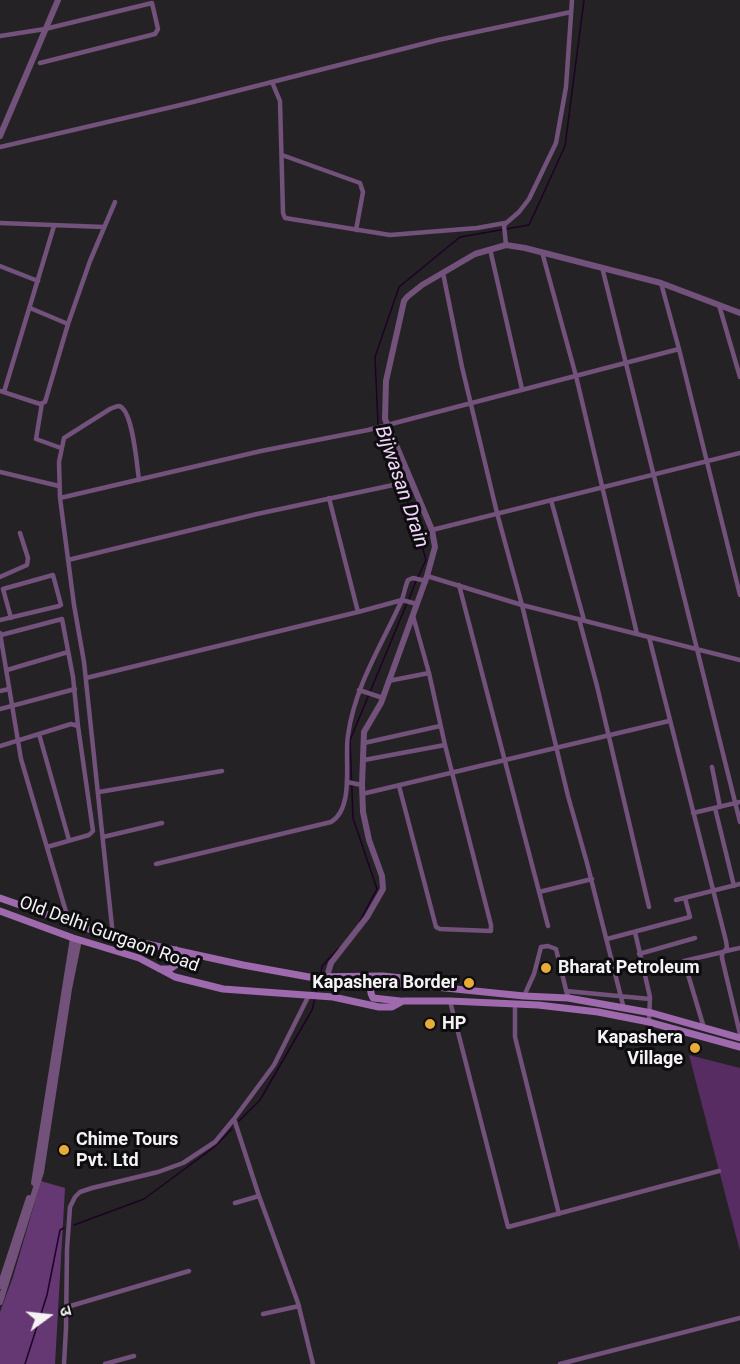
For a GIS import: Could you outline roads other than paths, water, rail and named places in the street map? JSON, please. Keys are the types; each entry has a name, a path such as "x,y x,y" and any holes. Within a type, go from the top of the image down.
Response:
{"main road":[{"name":"Old Delhi Gurgaon Road","path":"0,898 113,936 243,965 309,977 382,976 411,980 426,986 524,996 567,995 740,1036"},
{"name":"Old Delhi Gurgaon Road","path":"0,911 76,939 139,958 175,977 223,989 350,999 379,1007 392,1007 403,1001 450,1001 515,1004 598,1012 649,1022 740,1047"},
{"path":"159,969 170,969 180,962 180,956 176,950"},
{"path":"403,1001 373,998 371,988 380,982 426,986"}],"street":[{"path":"0,136 58,0"},
{"path":"272,82 279,101 284,217 395,235 503,225 519,212 529,199 556,143 566,87 572,0"},
{"path":"0,36 45,29 151,2 158,29 155,34 40,63"},
{"path":"0,147 438,40 571,12"},
{"path":"282,155 360,183 363,192 356,230"},
{"path":"61,448 36,439 42,404 46,400 68,324 90,261 115,202"},
{"path":"0,223 104,227"},
{"path":"503,225 506,243"},
{"path":"42,404 2,391 54,226"},
{"path":"323,976 367,917 383,888 382,876 364,823 360,784 366,726 388,681 413,616 415,603 435,546 432,530 412,481 383,425 385,389 404,301 412,292 475,254 506,243 661,283 740,313"},
{"path":"490,249 522,389"},
{"path":"542,252 576,376 637,634"},
{"path":"0,266 38,281"},
{"path":"602,267 697,650 738,802 740,822"},
{"path":"442,273 497,513 624,1009"},
{"path":"661,283 740,595"},
{"path":"719,305 740,376"},
{"path":"30,308 68,324"},
{"path":"60,498 261,451 368,430 679,349"},
{"path":"113,936 86,678 60,498 61,448 66,434 119,406 127,413 130,422 139,480"},
{"path":"432,530 740,453"},
{"path":"0,472 59,486"},
{"path":"68,560 329,498 412,481"},
{"path":"329,498 358,612"},
{"path":"551,500 582,620 649,907"},
{"path":"0,577 27,565 28,558 20,533"},
{"path":"0,620 11,618 61,605 53,575 3,590 11,618"},
{"path":"156,864 331,822 340,816 348,783 347,735 361,691 403,600 408,580 413,578 459,585 522,605 740,660"},
{"path":"459,585 548,926"},
{"path":"86,678 403,600 415,603"},
{"path":"399,786 436,927 488,932 492,928 413,616"},
{"path":"47,847 89,835 93,831 75,689 62,619 0,634 21,759 69,922"},
{"path":"649,637 726,941 722,958 740,1036"},
{"path":"7,670 68,652"},
{"path":"388,681 429,673"},
{"path":"0,691 9,689"},
{"path":"0,709 75,689"},
{"path":"361,691 381,697"},
{"path":"362,795 669,721"},
{"path":"0,746 71,724 78,726"},
{"path":"364,743 440,726"},
{"path":"39,734 69,840"},
{"path":"364,760 445,745"},
{"path":"712,767 734,886"},
{"path":"99,792 222,771"},
{"path":"348,783 360,784"},
{"path":"693,813 738,802"},
{"path":"104,837 162,823"},
{"path":"539,891 592,879"},
{"path":"676,900 740,884"},
{"path":"607,939 690,917 685,898"},
{"path":"634,932 650,999 649,1022"},
{"path":"639,954 695,938"},
{"path":"0,1286 36,1173 76,939"},
{"path":"0,1302 41,1173 76,939"},
{"path":"524,996 534,974 541,948 552,946 556,949 567,995 650,999"},
{"path":"704,1028 684,961 740,948"},
{"path":"64,1364 70,1207 75,1197 80,1192 92,1188 158,1172 183,1163 215,1142 274,1065 314,995"},
{"path":"450,1001 506,1224 511,1227 719,1171"},
{"path":"515,1004 515,1037 560,1214"},
{"path":"234,1119 299,1306 313,1364"},
{"path":"235,1203 259,1196"},
{"path":"67,1307 189,1271"},
{"path":"263,1314 299,1306"},
{"path":"560,1364 740,1318"},
{"path":"105,1364 134,1356"}],"waterway":[{"name":"Bijwasan Drain","path":"378,425 375,357 399,287 460,237 529,225 565,146 584,0"},
{"name":"Bijwasan Drain","path":"380,429 400,481"},
{"name":"Bijwasan Drain","path":"401,485 414,517 426,560 418,577"},
{"name":"Bijwasan Drain","path":"409,599 416,581"},
{"name":"Bijwasan Drain","path":"360,921 377,889 353,818 350,740 407,603"},
{"name":"Bijwasan Drain","path":"321,973 322,966 339,948"},
{"name":"Bijwasan Drain","path":"316,993 319,980"},
{"name":"Bijwasan Drain","path":"239,1121 260,1100 312,1010 315,998"},
{"name":"Bijwasan Drain","path":"74,1225 144,1199 213,1148 232,1129"},
{"name":"Bijwasan Drain","path":"25,1364 47,1295 60,1230 64,1228"}],"place":[{"name":"Bharat Petroleum","path":"546,968"},
{"name":"Kapashera Border","path":"469,983"},
{"name":"HP","path":"430,1024"},
{"name":"Kapashera Village","path":"695,1048"},
{"name":"Chime Tours Pvt. Ltd","path":"64,1150"}]}
